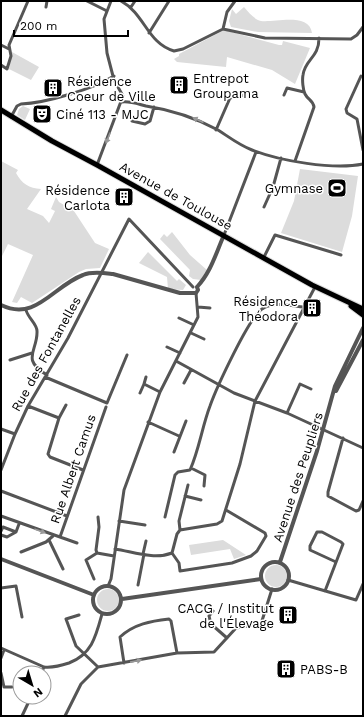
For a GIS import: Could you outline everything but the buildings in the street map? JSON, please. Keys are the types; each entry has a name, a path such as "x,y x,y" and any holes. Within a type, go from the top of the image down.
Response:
{"main road":[{"name":"Avenue de Toulouse","path":"1,110 52,141 264,257 315,287 363,309"},
{"name":"Avenue de Toulouse","path":"342,300 363,315"}],"street":[{"path":"8,49 28,1"},
{"path":"46,6 47,1"},
{"path":"87,1 107,11"},
{"path":"98,165 123,96 114,76 107,53 104,19 111,1"},
{"path":"121,1 131,6 149,33 159,43 177,51 224,29 265,38 354,38 363,27"},
{"path":"131,6 135,1"},
{"path":"149,33 169,1"},
{"path":"224,29 227,12 235,1"},
{"path":"304,92 303,75 308,63 318,50 318,38"},
{"path":"1,45 8,49 11,56 7,69 1,65"},
{"path":"11,117 17,106 21,104 53,98 104,81 114,76"},
{"path":"361,76 346,109 347,113 357,119 363,150"},
{"path":"284,95 287,88 304,92 312,101 314,107 295,161"},
{"path":"216,130 230,98 244,95"},
{"path":"122,102 154,107 188,116 216,130 240,145 256,152 325,166 363,164"},
{"path":"132,121 145,124 150,122 154,107"},
{"path":"1,305 16,310 26,310 84,274 102,272 180,293 195,289 205,278 220,245 226,236 256,152"},
{"path":"264,207 273,187 281,158"},
{"name":"Rue des Fontanelles","path":"1,470 14,434 28,406 46,376 129,219 195,289"},
{"path":"264,257 275,235 340,255"},
{"path":"180,530 217,524 222,521 256,401 315,287"},
{"path":"108,586 111,580 124,490 160,392 198,317 195,289"},
{"path":"165,517 175,475 178,472 190,470 210,406 219,385 238,344 261,309 276,305 304,308"},
{"path":"198,307 210,308"},
{"path":"26,310 29,318 36,325 37,332 32,353 34,363 40,371 46,376 107,403 128,355"},
{"path":"179,318 194,325"},
{"name":"Avenue des Peupliers","path":"280,562 298,512 340,375 363,328"},
{"path":"191,333 204,339"},
{"name":"Avenue des Peupliers","path":"333,397 350,362 363,340"},
{"path":"167,347 180,353"},
{"path":"10,360 32,353"},
{"path":"176,361 219,385 287,413 363,448"},
{"path":"184,383 191,370"},
{"path":"140,393 146,377"},
{"path":"144,384 160,392"},
{"path":"287,413 300,384 311,389"},
{"path":"66,405 59,418 48,454 50,457 83,470"},
{"path":"28,406 59,418"},
{"name":"Rue Albert Camus","path":"60,537 106,407"},
{"path":"174,452 186,421"},
{"path":"148,422 179,436"},
{"path":"1,429 14,434"},
{"path":"343,438 328,496 356,511 359,510 363,501"},
{"path":"191,468 205,475 204,486"},
{"path":"188,485 179,521 180,530 177,534 172,553 178,563 180,571 232,563 254,554 266,536 265,533 226,510"},
{"path":"1,491 67,516"},
{"path":"185,496 201,500"},
{"name":"Rue Albert Camus","path":"1,516 52,536 77,543"},
{"path":"97,552 99,527 98,517"},
{"path":"119,521 145,525"},
{"path":"1,535 7,537 16,532 19,524"},
{"path":"1,531 3,527 16,532"},
{"path":"325,591 342,548 341,542 322,532 316,532 310,546 310,550 336,562"},
{"path":"21,552 49,540 52,536"},
{"path":"49,540 63,568"},
{"path":"138,586 146,540"},
{"path":"116,549 156,557 172,553"},
{"path":"94,579 86,560 97,552 114,556"},
{"path":"1,559 94,595"},
{"path":"272,562 280,562 288,569 288,580 281,588 272,589 263,584 261,579 262,570 265,566 272,562"},
{"path":"122,599 261,579"},
{"path":"288,580 356,600 363,584"},
{"path":"1,588 16,586 22,617"},
{"path":"108,586 115,588 120,592 122,599 121,605 115,613 102,614 95,607 94,595 99,588 108,586"},
{"path":"65,716 81,684 98,667 177,653 214,652 236,628 261,624 272,589"},
{"path":"212,611 209,616 211,624 227,638"},
{"path":"52,667 64,665 85,655 93,642 102,614"},
{"path":"79,616 66,619 76,646 98,667"},
{"path":"124,663 120,637 141,624 156,621 169,619 171,621 177,653"},
{"path":"1,658 3,649 39,665"},
{"path":"1,672 4,688 12,687"},
{"path":"22,716 27,705"}],"shaded area":[{"path":"244,7 258,20 298,21 305,23 312,33 258,32 231,27 229,21 232,9 236,14"},
{"path":"224,30 279,45 282,45 283,41 310,48 295,84 272,70 227,57 226,67 177,62 174,59 179,56 179,54"},
{"path":"12,52 39,67 31,80 9,69"},
{"path":"23,106 30,109 25,120 17,115 19,109"},
{"path":"1,161 18,170 16,173 26,185 41,189 27,209 43,216 49,223 55,211 51,209 56,197 59,202 74,211 95,243 109,249 100,268 86,269 79,272 32,303 21,297 17,303 12,302 33,255 8,244 1,258"},
{"path":"300,169 358,176 352,216 342,252 281,233 294,201"},
{"path":"172,232 190,255 207,270 201,280 193,279 189,276 190,270 160,239 164,234 167,237"},
{"path":"148,252 177,281 179,279 186,285 183,290 168,289 167,277 139,263"},
{"path":"223,540 246,555 234,559 230,549 191,555 189,545"},
{"path":"276,565 284,568 287,576 284,584 276,587 268,584 265,576 268,568"},
{"path":"108,589 116,592 119,600 116,608 108,611 100,608 97,600 100,592"}],"place":[{"name":"Entrepot Groupama","path":"179,85"},
{"name":"Résidence Coeur de Ville","path":"53,88"},
{"name":"Ciné 113 - MJC","path":"42,114"},
{"name":"Gymnase","path":"337,188"},
{"name":"Résidence Carlota","path":"124,197"},
{"name":"Résidence Théodora","path":"312,308"},
{"name":"CACG / Institut de l'Élevage","path":"288,615"},
{"name":"PABS-B","path":"286,669"}]}
